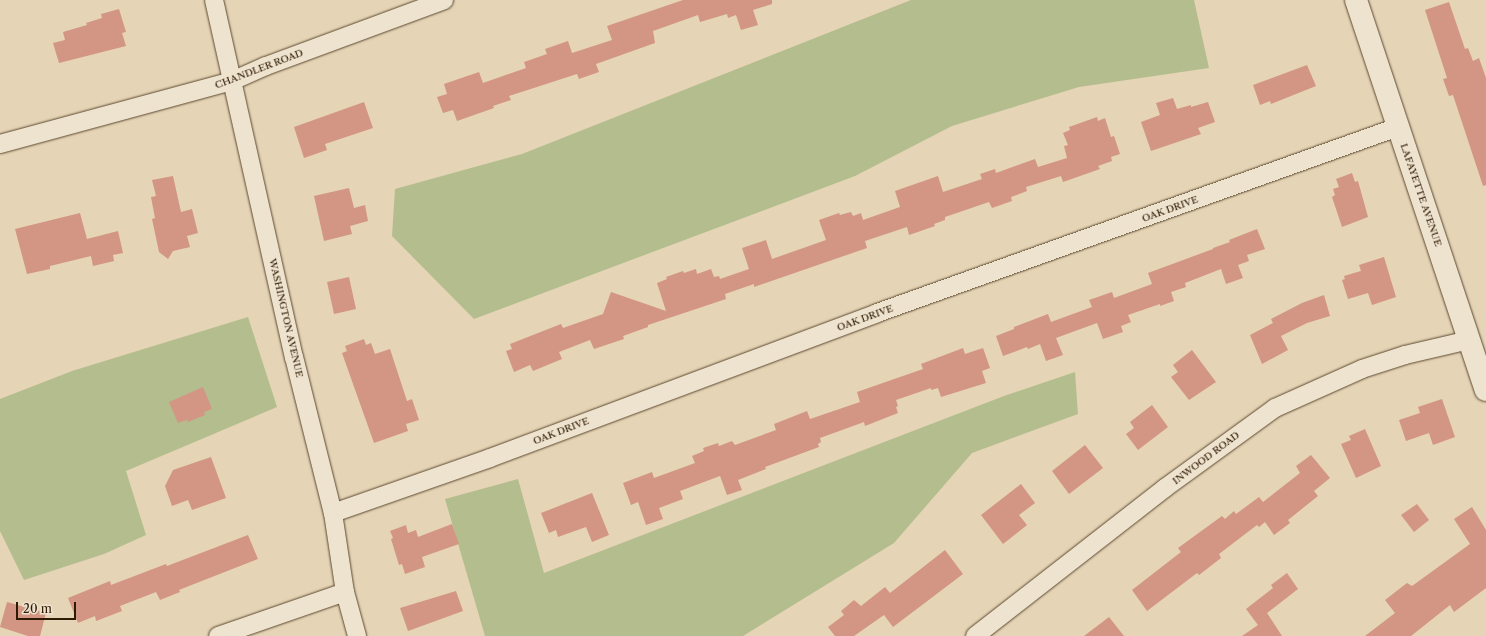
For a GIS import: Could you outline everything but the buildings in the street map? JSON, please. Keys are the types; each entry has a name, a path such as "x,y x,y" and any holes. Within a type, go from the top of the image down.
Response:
{"street":[{"name":"WASHINGTON AVENUE","path":"214,0 294,357 333,513 345,592 357,636"},
{"name":"CHANDLER ROAD","path":"0,144 232,81 266,66 444,0"},
{"name":"LAFAYETTE AVENUE","path":"1356,0 1486,390"},
{"name":"OAK DRIVE","path":"333,513 490,458 884,310 1398,127"},
{"name":"INWOOD ROAD","path":"974,636 1171,484 1274,408 1362,369 1405,355 1470,340"},
{"path":"218,636 345,592"}],"green space":[{"path":"911,0 1194,0 1209,68 1079,87 952,126 855,176 474,319 392,236 395,189 522,154"},
{"path":"248,317 277,407 126,471 146,535 104,554 24,580 0,531 0,399 72,371"},
{"path":"1075,372 1078,414 972,453 894,543 743,636 485,636 445,499 518,479 544,573 1004,396"}]}
